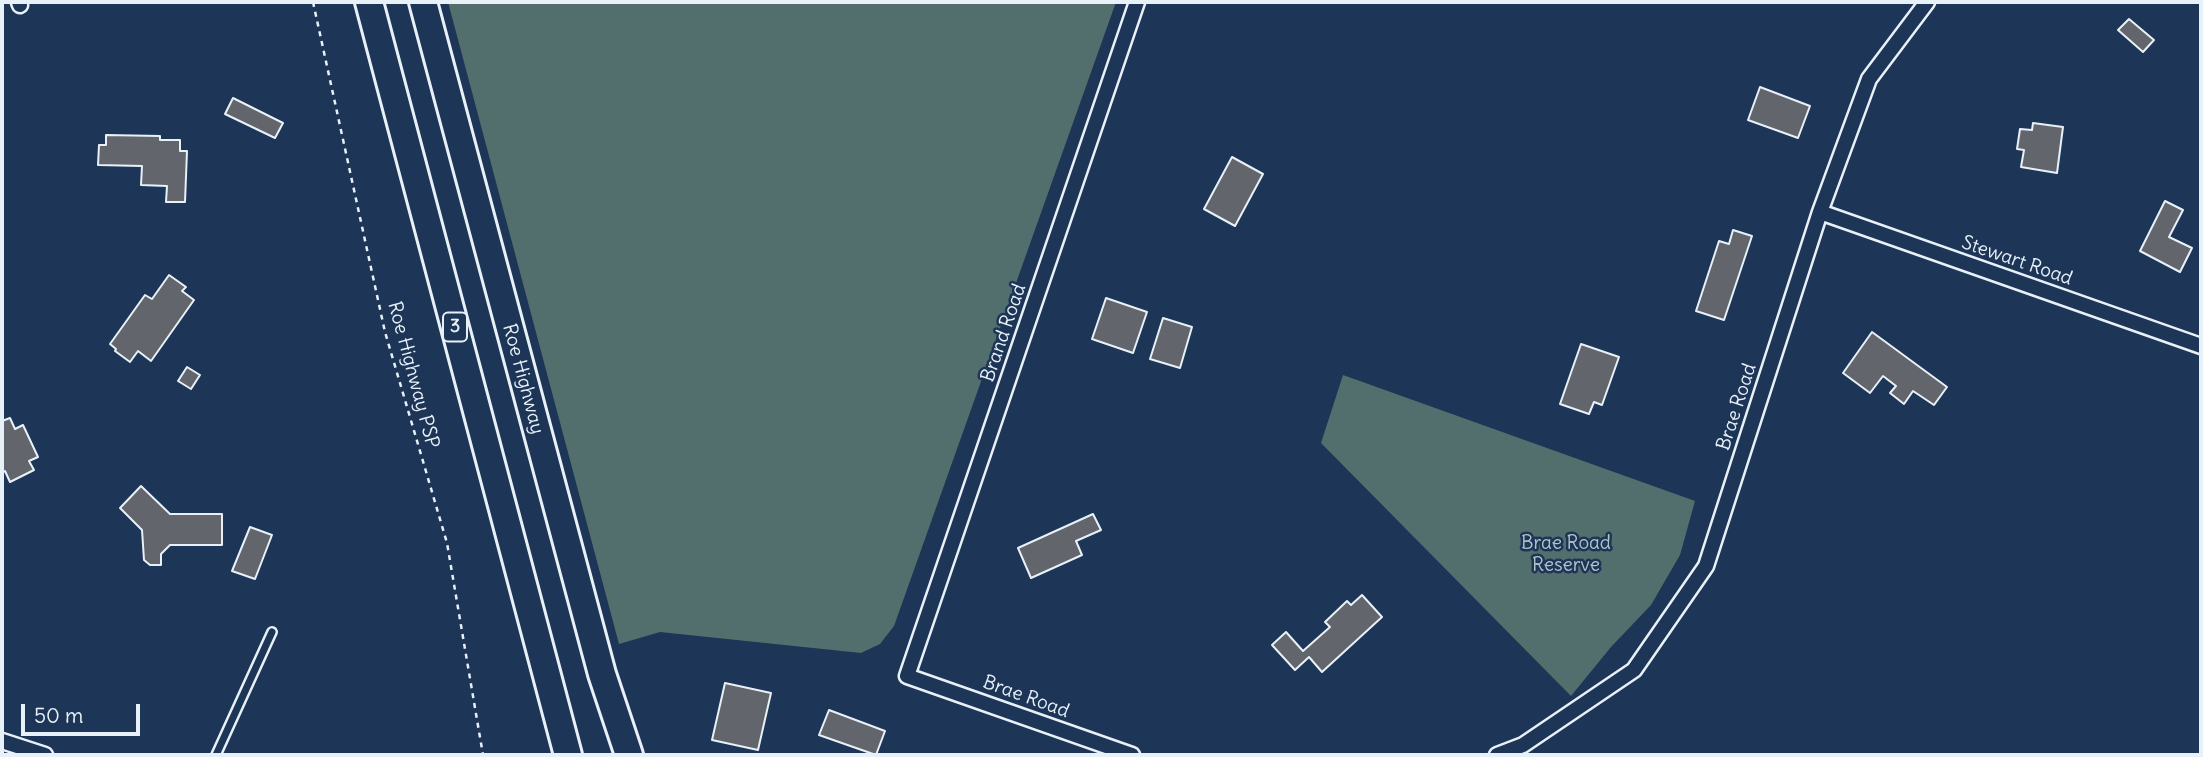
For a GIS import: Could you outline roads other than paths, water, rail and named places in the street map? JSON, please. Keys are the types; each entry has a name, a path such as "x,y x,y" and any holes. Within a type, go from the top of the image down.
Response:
{"highway":[{"name":"3","path":"369,2 568,755"},
{"name":"Roe Highway","path":"423,2 602,674 629,755"}],"street":[{"name":"Brand Road","path":"907,676 1137,2"},
{"name":"Brae Road","path":"1497,755 1523,745 1634,670 1706,566 1820,212 1869,79 1927,2"},
{"name":"Stewart Road","path":"1820,212 2201,346"},
{"name":"Brae Road","path":"907,676 1132,755"},
{"path":"2,741 45,755"}],"lane":[{"path":"216,755 272,632"}],"park label":[{"name":"Brae Road Reserve","path":"1566,555"}]}
